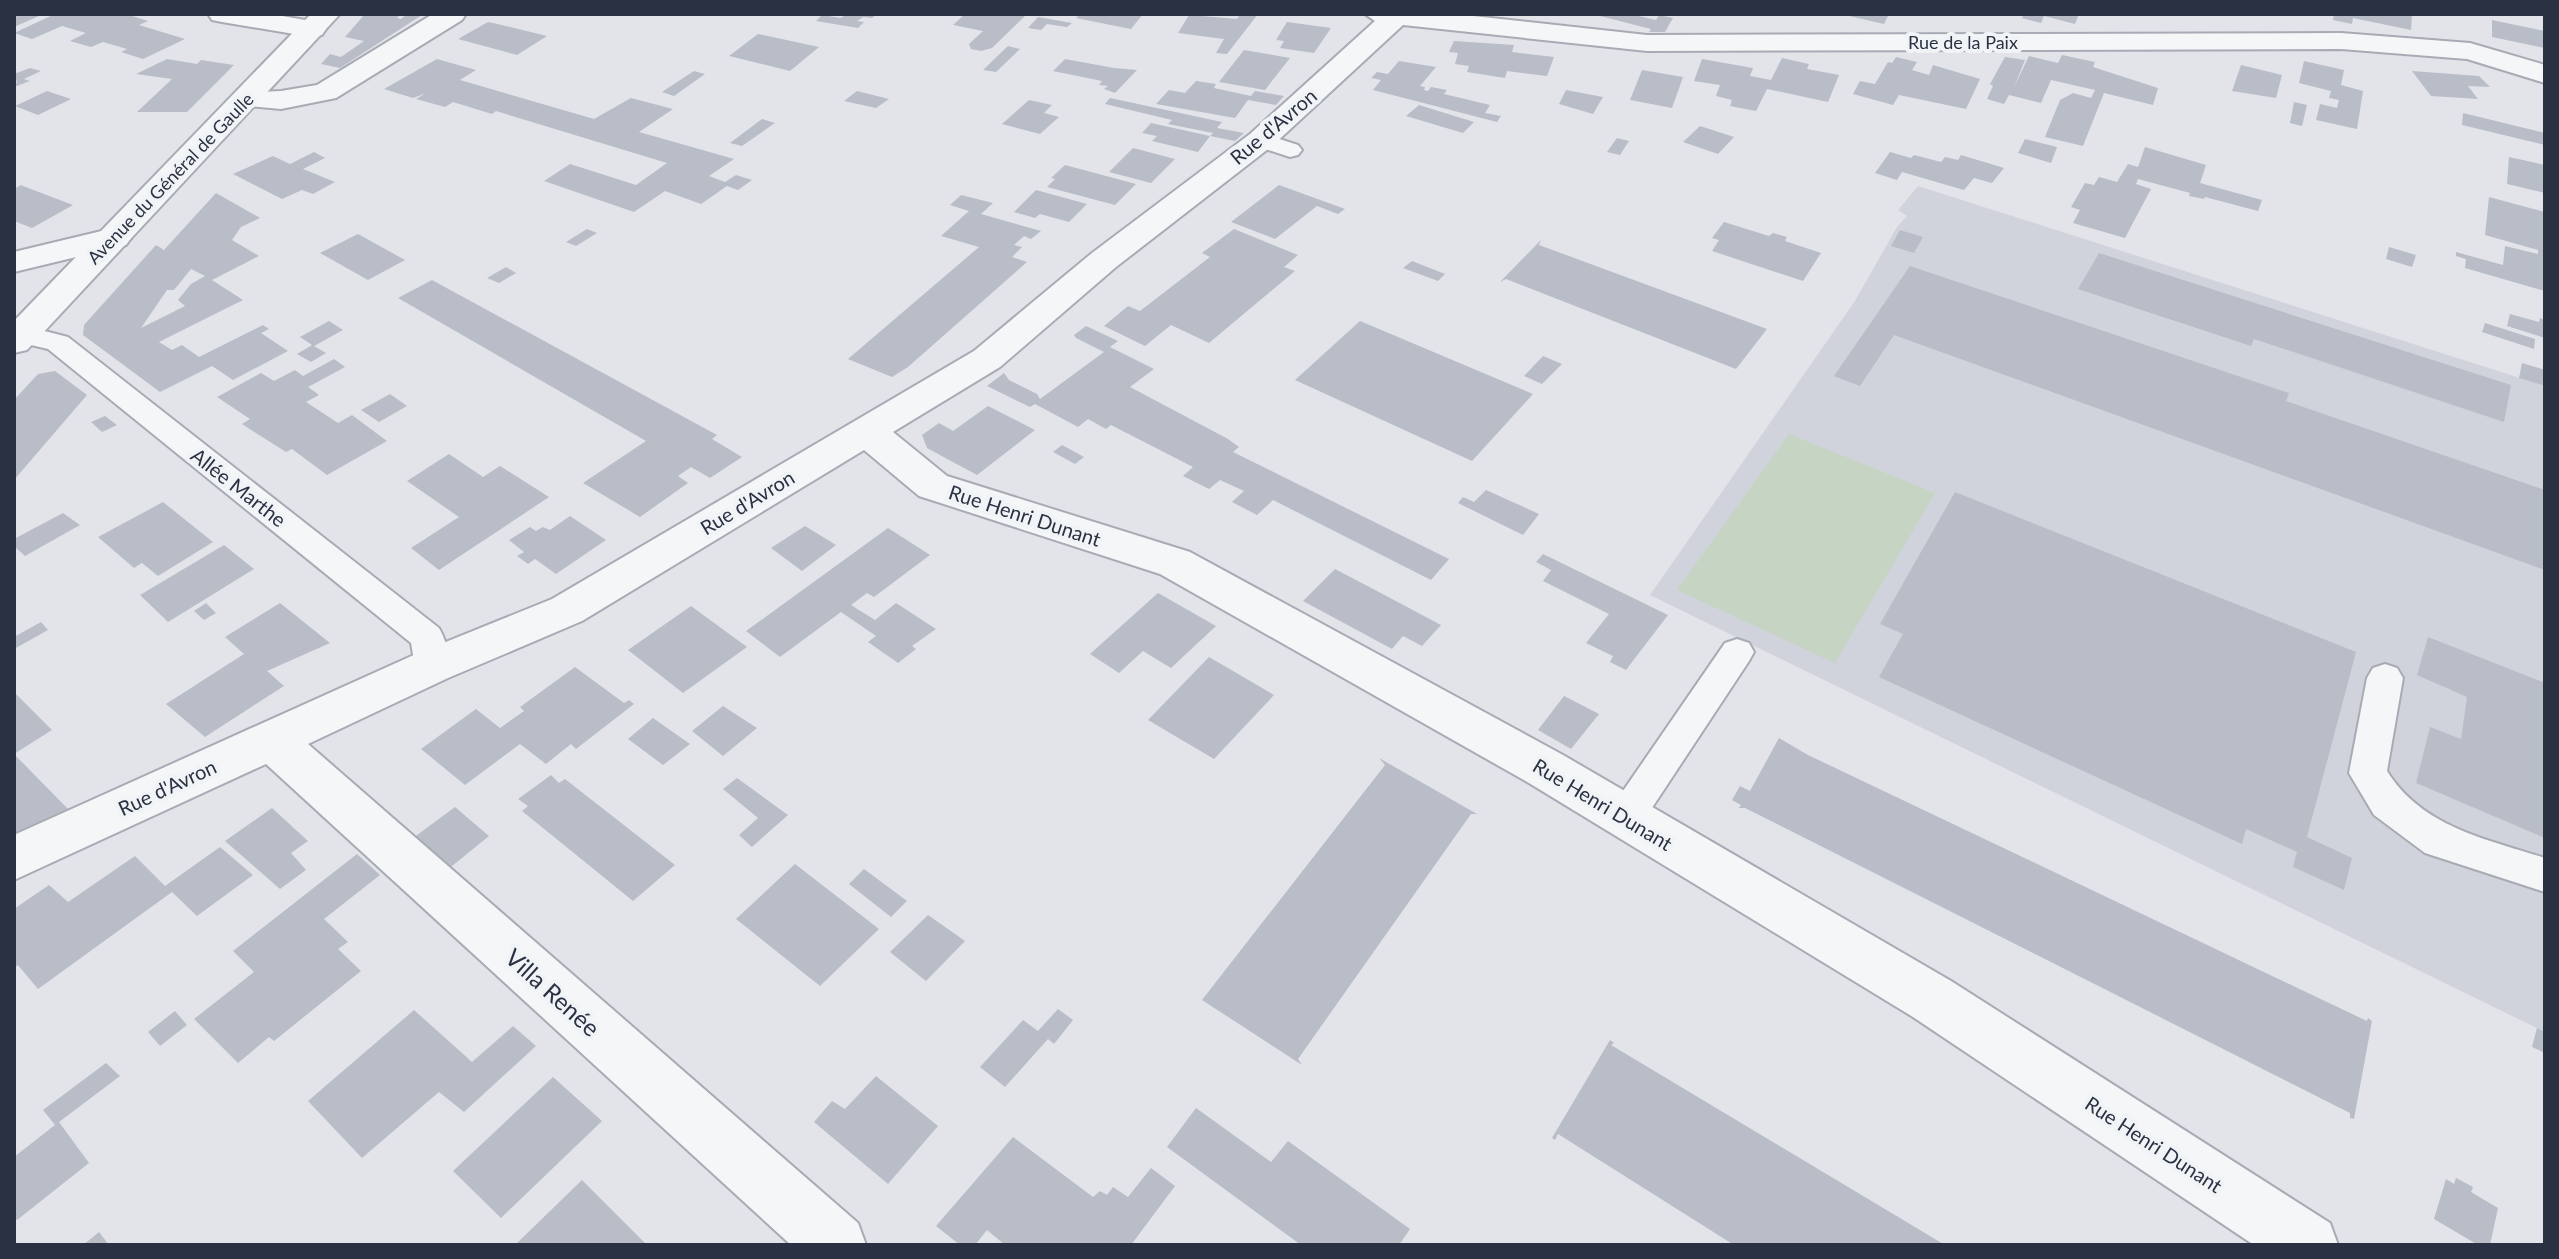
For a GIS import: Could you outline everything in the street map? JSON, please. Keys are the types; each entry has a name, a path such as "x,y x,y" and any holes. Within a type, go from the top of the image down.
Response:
{"street":[{"path":"222,14 319,22"},
{"path":"246,99 281,100 326,92 452,14"},
{"name":"Rue de la Paix","path":"1392,15 1647,43 2341,41 2470,51 2545,74"},
{"name":"Rue d'Avron","path":"14,858 432,666 567,610 987,359 1104,260 1276,145 1392,15"},
{"name":"Avenue du Général de Gaulle","path":"18,338 319,22"},
{"path":"14,262 114,238"},
{"name":"Rue Henri Dunant","path":"866,431 933,486 1175,563 1546,769 1932,999 2308,1245"},
{"name":"Villa Renée","path":"270,739 836,1245"}],"lane":[{"name":"Allée Marthe","path":"18,338 58,343 427,637 432,666"},
{"path":"1625,818 1737,652"},
{"path":"2385,678 2368,773 2387,804 2439,841 2545,875"}],"shaded area":[{"path":"1918,186 2545,386 2545,1032 1650,595 1855,301 1897,227 1907,216 1898,210"}],"green space":[{"path":"1789,434 1935,493 1835,663 1677,590"}],"building":[{"path":"14,14 32,14 39,16 14,27"},
{"path":"55,14 126,14 148,21 139,25 185,39 143,59 121,52 127,49 103,42 91,47 70,41 86,33 62,26 32,39 14,33"},
{"path":"365,14 401,14 397,18 401,19 407,14 422,15 340,68 321,64 330,54 341,57 364,41 345,37"},
{"path":"846,14 877,14 857,21 864,22 858,28 816,21 822,15 841,18"},
{"path":"965,14 1026,15 992,48 981,51 971,49 969,44 983,31 953,25"},
{"path":"1080,14 1143,14 1131,29 1076,18"},
{"path":"1240,14 1258,14 1227,54 1216,53 1224,39 1178,33 1189,15 1237,19"},
{"path":"1592,14 1630,14 1656,20 1659,15 1673,18 1665,32 1649,32 1651,29"},
{"path":"1841,14 1889,14 1884,24"},
{"path":"2024,14 2079,14 2075,24 2044,16 2041,23 2022,18"},
{"path":"2334,14 2412,14 2411,30 2353,18 2352,24 2333,20"},
{"path":"1038,17 1072,23 1067,27 1047,24 1041,30 1028,28"},
{"path":"2492,20 2545,31 2545,48 2492,37"},
{"path":"488,22 547,36 517,55 458,39"},
{"path":"1287,22 1331,28 1314,53 1280,48 1284,41 1276,40"},
{"path":"758,34 819,47 790,71 729,56"},
{"path":"1454,41 1514,45 1512,52 1554,57 1547,76 1507,71 1505,78 1467,72 1469,66 1455,64 1458,53 1449,52"},
{"path":"1008,46 1020,49 996,72 983,70"},
{"path":"1244,50 1290,58 1265,90 1219,82"},
{"path":"2062,55 2095,62 2093,67 2158,88 2153,105 2104,93 2083,146 2045,137 2060,100 2073,93 2091,98 2095,90 2051,80 2041,103 2009,95 2004,104 1987,99 1993,86 1990,84 2005,57 2025,60 2014,87 2029,56 2058,63"},
{"path":"1896,57 1917,62 1912,70 1929,75 1933,65 1980,79 1966,109 1899,95 1893,105 1853,94 1860,81 1875,84 1888,62 1892,63"},
{"path":"1782,58 1809,64 1807,69 1839,75 1828,102 1767,89 1756,111 1730,106 1732,100 1716,96 1720,85 1694,81 1702,59 1753,68 1750,76 1771,80"},
{"path":"167,59 234,65 187,112 137,112 172,79 136,74"},
{"path":"437,59 476,70 460,80 594,119 631,98 673,109 639,132 734,159 709,176 725,182 736,175 752,180 738,190 727,186 701,204 665,191 634,212 544,181 570,164 636,185 667,163 496,111 492,114 453,102 445,107 416,99 426,93 413,98 384,89"},
{"path":"1065,59 1137,70 1115,93 1104,89 1108,86 1099,85 1102,81 1053,71"},
{"path":"1399,61 1436,67 1420,86 1425,87 1424,90 1428,91 1431,87 1447,90 1444,94 1490,105 1485,113 1501,116 1497,122 1373,90 1381,80 1371,78 1377,72 1388,74"},
{"path":"2304,61 2344,70 2341,85 2363,91 2357,129 2316,120 2320,104 2337,108 2339,100 2329,98 2331,91 2299,83"},
{"path":"2241,65 2282,75 2276,98 2232,91"},
{"path":"30,68 41,71 24,79 30,81 14,87 17,82 14,74"},
{"path":"1642,70 1683,77 1672,108 1630,100"},
{"path":"694,71 705,74 674,96 662,92"},
{"path":"2412,71 2479,76 2490,87 2468,86 2478,99 2431,96"},
{"path":"1196,81 1251,96 1255,91 1284,96 1276,105 1248,100 1235,118 1156,104 1169,90 1185,93"},
{"path":"1566,90 1603,97 1593,114 1559,104"},
{"path":"47,91 71,99 38,115 15,106"},
{"path":"857,91 889,99 876,108 844,101"},
{"path":"1110,98 1222,122 1217,128 1244,133 1235,141 1210,136 1213,133 1168,124 1172,120 1105,104"},
{"path":"1029,100 1052,105 1044,113 1059,117 1040,134 1002,124"},
{"path":"2294,102 2307,105 2302,126 2290,123"},
{"path":"1419,105 1474,122 1463,133 1406,116"},
{"path":"2463,113 2545,133 2545,145 2462,125"},
{"path":"762,119 775,123 742,146 730,143"},
{"path":"1151,123 1210,136 1198,152 1152,141 1157,136 1142,133"},
{"path":"1700,126 1734,137 1718,154 1683,142"},
{"path":"1617,138 1629,141 1620,155 1607,152"},
{"path":"2025,139 2057,147 2051,163 2018,153"},
{"path":"2145,147 2206,165 2200,183 2262,200 2258,211 2205,197 2189,196 2190,193 2138,179 2136,184 2151,189 2125,238 2073,223 2080,210 2071,207 2085,183 2094,185 2099,177 2117,182 2128,164 2138,167"},
{"path":"1133,148 1175,159 1151,183 1109,172"},
{"path":"314,152 325,158 303,169 335,182 313,194 302,190 282,199 233,174 273,156 290,164"},
{"path":"1890,152 1941,162 1945,157 1958,160 1961,155 2004,168 1992,183 1974,178 1964,190 1902,172 1897,180 1875,173"},
{"path":"2509,157 2545,165 2545,193 2507,184"},
{"path":"1065,165 1136,184 1115,205 1047,187 1055,179 1051,178"},
{"path":"21,185 73,205 32,228 14,221 14,189"},
{"path":"1279,185 1345,209 1338,214 1317,206 1275,239 1231,222"},
{"path":"1036,190 1087,204 1069,222 1040,214 1035,218 1014,212"},
{"path":"216,193 260,218 241,227 232,240 259,256 212,280 243,300 159,342 172,350 182,345 199,357 263,325 269,329 261,333 288,351 233,380 212,366 160,392 83,335 84,325 156,245 164,250","holes":["191,269 205,276 191,284 178,300 185,306 141,328 167,290 174,290"]},
{"path":"961,195 993,203 981,214 1041,231 1031,239 1024,236 1014,245 1022,247 1012,257 1027,262 908,367 892,377 848,359 979,247 941,236 969,211 950,205"},
{"path":"2489,197 2545,212 2545,291 2465,268 2466,259 2456,256 2456,252 2503,265 2505,246 2538,254 2538,250 2485,235"},
{"path":"1724,222 1769,236 1773,233 1787,237 1785,241 1821,253 1803,281 1712,251 1719,240 1712,238"},
{"path":"587,229 597,233 576,246 566,242"},
{"path":"1234,229 1298,255 1284,267 1295,271 1209,343 1171,325 1145,346 1104,326 1128,306 1140,311 1210,257 1202,253"},
{"path":"1900,230 1923,237 1914,253 1891,246"},
{"path":"358,234 405,260 368,280 320,253"},
{"path":"1541,240 1539,245 1767,329 1736,369 1506,279 1500,282"},
{"path":"2389,247 2416,255 2412,267 2386,259"},
{"path":"2099,253 2511,385 2504,422 2254,339 2251,346 2078,289"},
{"path":"1412,261 1445,274 1438,281 1403,268"},
{"path":"1910,266 2289,393 2286,401 2545,490 2545,570 1894,335 1860,386 1834,376"},
{"path":"506,267 516,273 499,283 487,278"},
{"path":"432,280 717,435 712,439 742,457 710,478 691,467 678,476 688,483 640,517 583,483 646,441 398,298"},
{"path":"2510,314 2539,322 2540,318 2545,320 2545,338 2507,326"},
{"path":"329,321 343,330 314,346 326,353 311,362 297,354 312,345 300,337"},
{"path":"1360,321 1533,394 1472,461 1295,380"},
{"path":"2485,323 2535,339 2534,349 2482,332"},
{"path":"1086,326 1118,341 1110,347 1154,369 1130,387 1228,439 1239,447 1233,452 1449,559 1431,580 1273,500 1257,515 1232,502 1244,491 1220,480 1209,489 1183,476 1193,467 1111,425 1106,429 1088,419 1078,427 1035,404 1030,407 987,386 1004,373 1009,380 1037,394 1040,399 1104,352 1076,338 1074,335"},
{"path":"1543,356 1562,364 1542,384 1524,376"},
{"path":"334,359 345,367 308,387 319,395 306,402 338,423 352,415 387,441 327,475 292,449 286,452 242,424 250,419 217,397 261,373 274,381 295,370 303,376"},
{"path":"2522,363 2545,370 2545,386 2519,378"},
{"path":"55,371 87,395 14,480 14,400 38,374"},
{"path":"390,394 407,406 379,422 361,410"},
{"path":"988,406 1035,430 977,475 927,448 922,435 939,423 953,431"},
{"path":"105,416 117,425 102,432 91,422"},
{"path":"1062,445 1084,457 1075,464 1053,452"},
{"path":"449,454 483,477 500,466 549,497 439,570 411,548 459,517 407,481"},
{"path":"1486,490 1539,514 1523,535 1458,503 1463,497 1474,502"},
{"path":"1955,492 2356,652 2307,837 2352,858 2344,890 2293,867 2297,852 2246,829 2242,844 1879,677 1903,634 1880,624"},
{"path":"163,502 213,542 158,576 142,563 134,568 98,537"},
{"path":"63,513 80,525 25,556 14,546 14,539"},
{"path":"570,516 606,540 556,574 535,559 528,564 517,556 524,552 509,540 530,527 536,531 543,527 550,530"},
{"path":"805,526 836,545 802,571 771,548"},
{"path":"888,528 930,555 874,597 867,593 851,605 875,620 896,603 936,629 912,646 916,649 898,663 868,642 876,636 841,612 780,657 746,631"},
{"path":"224,545 254,569 168,622 140,595"},
{"path":"1543,554 1668,615 1626,670 1610,662 1613,656 1586,643 1609,614 1543,581 1551,570 1536,562"},
{"path":"1335,569 1441,625 1422,646 1403,636 1392,649 1303,601"},
{"path":"1158,593 1216,626 1171,668 1143,651 1119,673 1090,654"},
{"path":"206,603 216,613 204,620 194,611"},
{"path":"280,603 330,643 267,671 284,686 205,737 166,704 244,654 225,637"},
{"path":"691,606 747,647 683,693 628,650"},
{"path":"41,622 48,630 14,649 14,637"},
{"path":"2428,637 2545,683 2545,838 2416,783 2430,727 2461,739 2467,697 2417,675"},
{"path":"1209,657 1274,695 1214,759 1148,720"},
{"path":"575,667 624,703 629,700 634,704 576,749 571,744 546,764 520,744 465,785 421,749 476,709 500,728 524,711 520,707"},
{"path":"14,692 52,730 14,754"},
{"path":"1564,696 1599,714 1571,749 1538,730"},
{"path":"723,706 757,728 723,756 692,731"},
{"path":"653,718 690,744 663,765 628,739"},
{"path":"1779,738 1808,755 2367,1021 2368,1018 2372,1021 2354,1119 2350,1118 2350,1113 1745,808 1739,808 1741,805 1732,800 1740,786 1750,791"},
{"path":"14,754 68,809 15,833 14,831"},
{"path":"1379,758 1477,814 1471,814 1298,1059 1302,1065 1202,1000 1385,765"},
{"path":"551,775 559,783 565,779 675,865 633,901 522,811 528,806 518,799"},
{"path":"737,778 788,815 752,847 739,835 758,818 723,789"},
{"path":"455,807 489,836 441,875 405,844"},
{"path":"272,808 308,841 291,853 306,870 280,889 225,841"},
{"path":"220,847 253,875 197,916 172,892 38,989 18,965 14,968 14,909 49,885 68,902 135,856 165,886"},
{"path":"357,854 380,875 324,919 348,942 338,949 361,971 274,1041 269,1037 238,1063 194,1019 254,972 233,951"},
{"path":"795,864 879,929 820,986 736,919"},
{"path":"864,869 907,901 891,917 849,884"},
{"path":"928,915 965,941 926,981 890,952"},
{"path":"1058,1009 1073,1020 1054,1044 1048,1039 1005,1087 980,1067 1023,1020 1038,1031"},
{"path":"414,1010 472,1062 513,1026 536,1046 464,1112 439,1092 362,1158 308,1101"},
{"path":"175,1011 187,1025 160,1046 148,1032"},
{"path":"2537,1028 2545,1032 2545,1053 2532,1047"},
{"path":"1610,1040 1614,1043 1611,1045 1945,1245 1734,1245 1558,1134 1555,1140 1552,1138"},
{"path":"106,1063 120,1076 59,1122 89,1163 17,1220 14,1217 14,1157 55,1125 43,1110"},
{"path":"876,1076 938,1126 888,1184 814,1122 832,1101 845,1109"},
{"path":"553,1077 602,1121 501,1218 453,1171"},
{"path":"1196,1108 1271,1162 1288,1141 1410,1229 1399,1245 1301,1245 1167,1147"},
{"path":"1013,1137 1093,1197 1100,1191 1107,1195 1113,1187 1128,1197 1151,1168 1175,1186 1131,1245 1005,1245 987,1230 975,1245 960,1245 936,1226"},
{"path":"2456,1178 2473,1187 2471,1192 2498,1208 2490,1245 2478,1245 2434,1219 2446,1179 2454,1184"},
{"path":"582,1180 647,1245 515,1245"},
{"path":"99,1232 109,1245 83,1245"}]}
